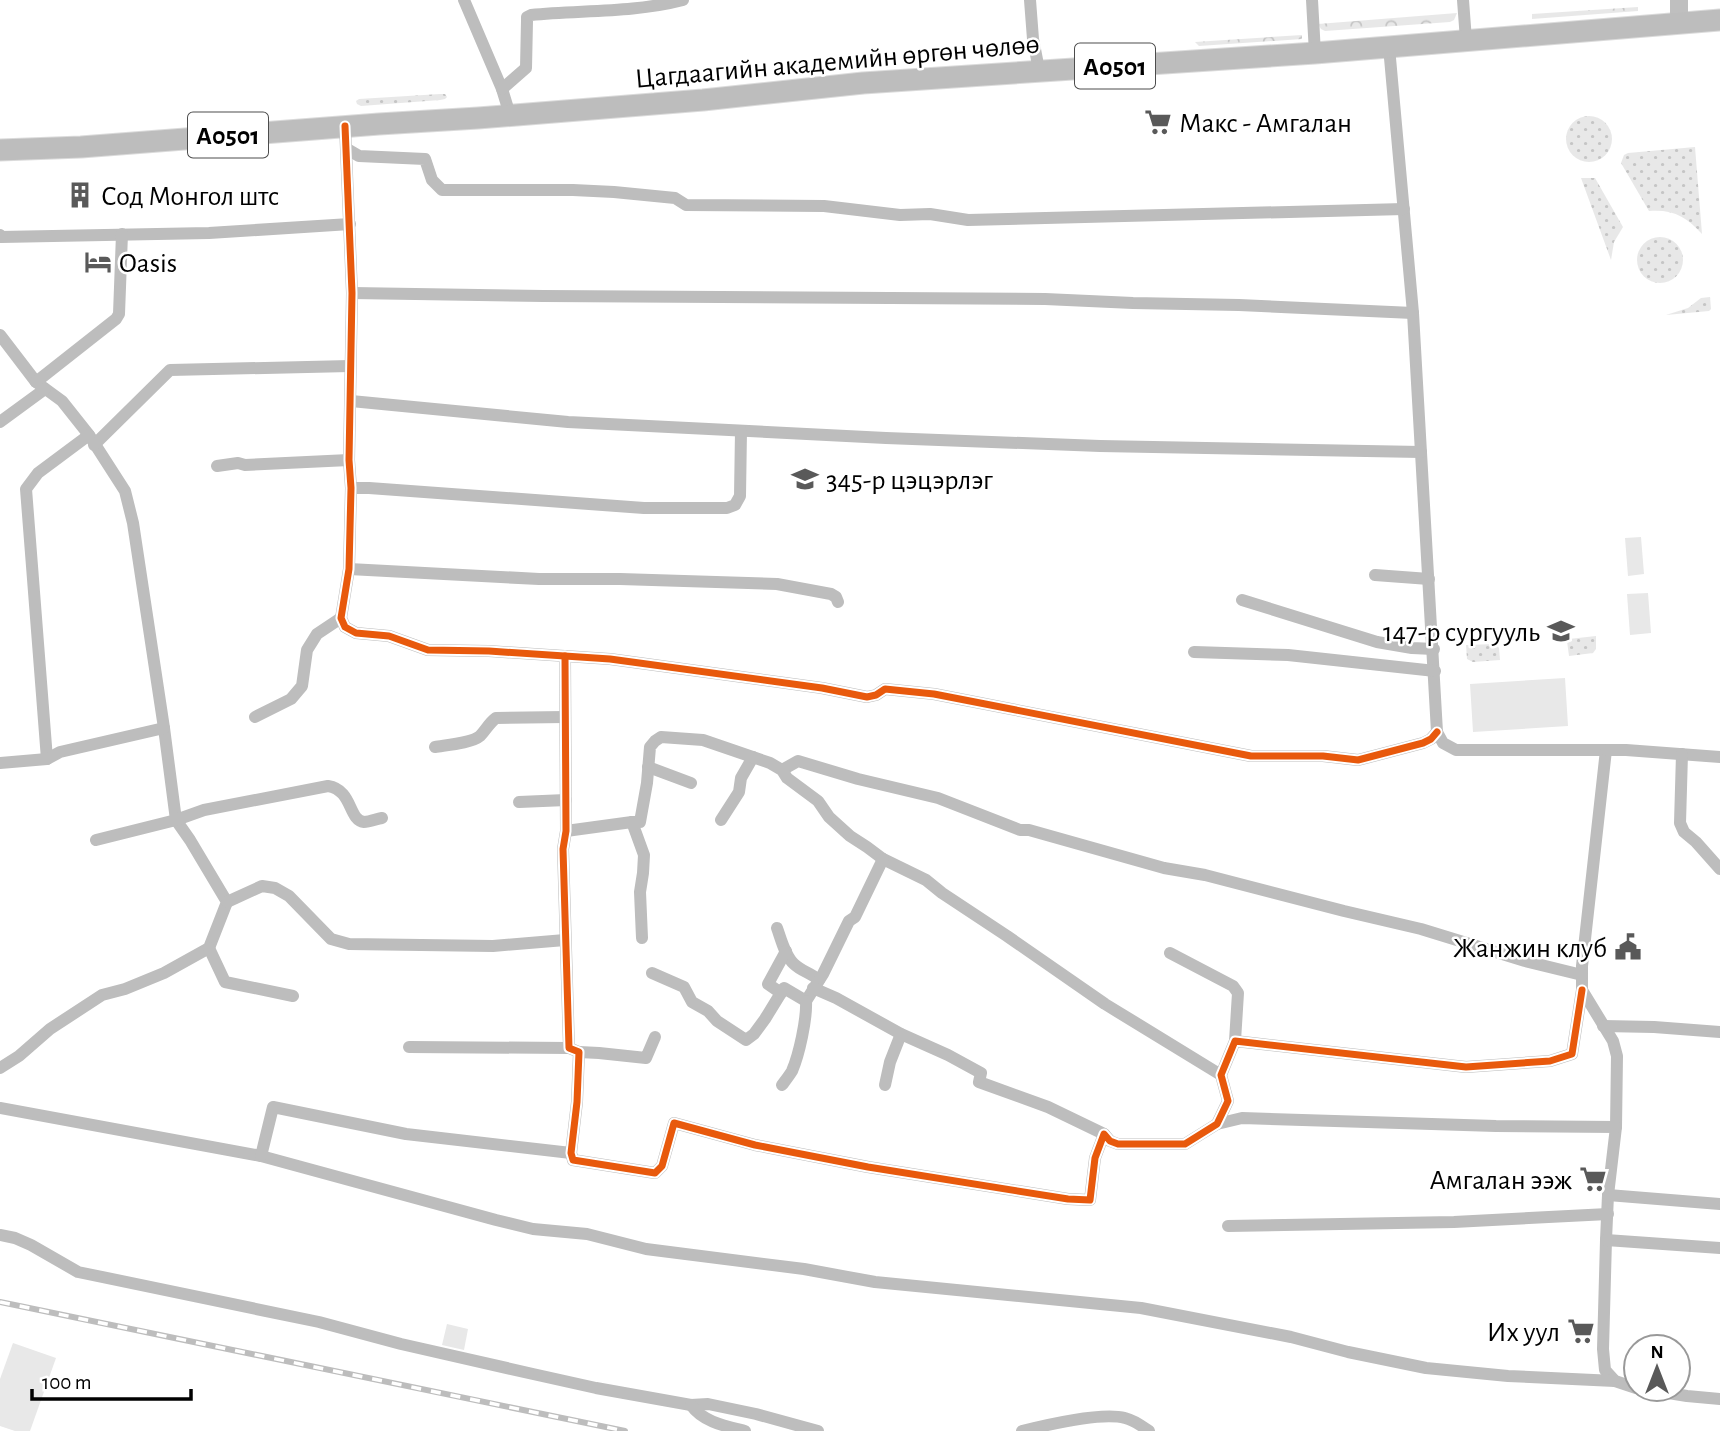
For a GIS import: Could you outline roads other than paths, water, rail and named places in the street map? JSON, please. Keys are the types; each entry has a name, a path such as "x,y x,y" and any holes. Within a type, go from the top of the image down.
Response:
{"highway":[{"name":"Цагдаагийн академийн өргөн чөлөө","path":"0,150 80,147 510,115 703,100 863,83 1315,53 1720,20"}],"main road":[{"path":"1679,0 1679,23"}],"street":[{"path":"464,0 502,89 510,115"},
{"path":"502,89 526,68 527,18 531,15 641,8 683,0"},
{"path":"1030,0 1039,70"},
{"path":"1312,0 1315,53"},
{"path":"1462,0 1466,40"},
{"path":"1389,47 1413,313 1437,732 1443,743 1456,750 1626,750 1720,757"},
{"path":"345,126 352,293 349,569 341,618 345,627 356,633 389,636 428,650 565,656 667,666 867,697 886,689 934,694 1251,756 1323,756 1358,760 1423,743 1437,732"},
{"path":"347,149 359,156 425,159 432,180 442,190 614,192 675,198 686,205 824,206 900,215 930,214 968,220 1404,209"},
{"path":"0,235 209,233 350,224"},
{"path":"0,422 116,319 119,314 122,234"},
{"path":"352,293 1045,299 1413,313"},
{"path":"0,335 41,385 62,401 92,440 125,491 133,523 176,820 227,902"},
{"path":"47,758 26,489 38,473 92,440 170,370 350,366"},
{"path":"351,401 568,422 741,431 1100,446 1421,452"},
{"path":"351,488 644,508 727,508 735,505 740,496 741,431"},
{"path":"217,466 349,460"},
{"path":"349,569 539,579 777,584 831,594 838,602"},
{"path":"1375,575 1429,579"},
{"path":"1242,600 1377,642 1434,649"},
{"path":"255,717 291,699 302,685 307,650 317,634 341,618"},
{"path":"1194,652 1288,655 1435,671"},
{"path":"565,656 565,940 578,1102 571,1153 573,1160 655,1173 662,1166 674,1123 754,1146 868,1167 1068,1199 1090,1200 1095,1157 1104,1134"},
{"path":"435,747 480,737 489,723 496,718 565,717"},
{"path":"0,763 47,758 60,752 164,728"},
{"path":"566,831 640,822 650,747 660,737 703,740 770,763 818,801 829,817 850,836 883,859 926,880 1105,1004 1221,1075"},
{"path":"1235,1041 1466,1067 1550,1061 1572,1054 1606,750"},
{"path":"1682,754 1680,823 1684,832 1720,869"},
{"path":"721,820 740,792 741,778 753,757"},
{"path":"782,770 798,761 938,798 1020,830 1029,830 1164,868 1205,875 1421,929 1581,975"},
{"path":"648,767 691,783"},
{"path":"96,840 176,820 204,810 328,786 337,787 343,792 360,822 382,818"},
{"path":"519,802 566,800"},
{"path":"632,822 644,855 640,892 642,938"},
{"path":"782,1085 792,1071 804,1030 806,1000 849,921 855,917 883,859"},
{"path":"0,1068 102,995 164,973 209,948 227,902 262,886 275,888 289,896 331,939 349,944 493,946 565,940"},
{"path":"777,928 794,965 813,975 816,984 836,998 901,1034 981,1073 979,1082 1048,1107 1118,1143 1185,1144 1217,1124 1242,1118 1496,1126 1616,1126"},
{"path":"209,948 225,982 293,996"},
{"path":"781,993 768,984 786,951"},
{"path":"1170,953 1233,986 1238,993 1235,1041 1221,1075 1227,1101 1217,1124"},
{"path":"652,973 684,987 692,1002 746,1040 765,1019 784,988 806,1000"},
{"path":"1581,990 1614,1041 1617,1056 1616,1126 1608,1195 1603,1349 1605,1370 1615,1381"},
{"path":"1603,1026 1720,1032"},
{"path":"885,1085 890,1062 901,1034"},
{"path":"409,1047 574,1050 646,1058 655,1037"},
{"path":"261,1156 273,1107 406,1134 571,1153"},
{"path":"0,1108 261,1156 533,1229 587,1234 646,1249 804,1269 892,1284 1141,1308 1291,1337 1426,1368 1622,1383"},
{"path":"1608,1195 1720,1204"},
{"path":"1228,1226 1454,1222 1608,1214"},
{"path":"0,1235 31,1245 78,1272 319,1322 401,1344 596,1388 691,1405 708,1404 818,1431"},
{"path":"1606,1240 1720,1248"},
{"path":"1692,1396 1720,1399"},
{"path":"691,1405 696,1413 706,1419 745,1431"},
{"path":"1022,1431 1110,1416 1129,1419 1149,1431"}],"railway":[{"path":"0,1302 625,1431"}],"place":[{"name":"Макс - Амгалан","path":"1158,122"},
{"name":"Сод Монгол штс","path":"80,195"},
{"name":"Oasis","path":"98,262"},
{"name":"345-р цэцэрлэг","path":"805,479"},
{"name":"147-р сургууль","path":"1561,631"},
{"name":"Жанжин клуб","path":"1628,947"},
{"name":"Амгалан ээж","path":"1593,1179"},
{"name":"Их уул","path":"1581,1331"}]}
